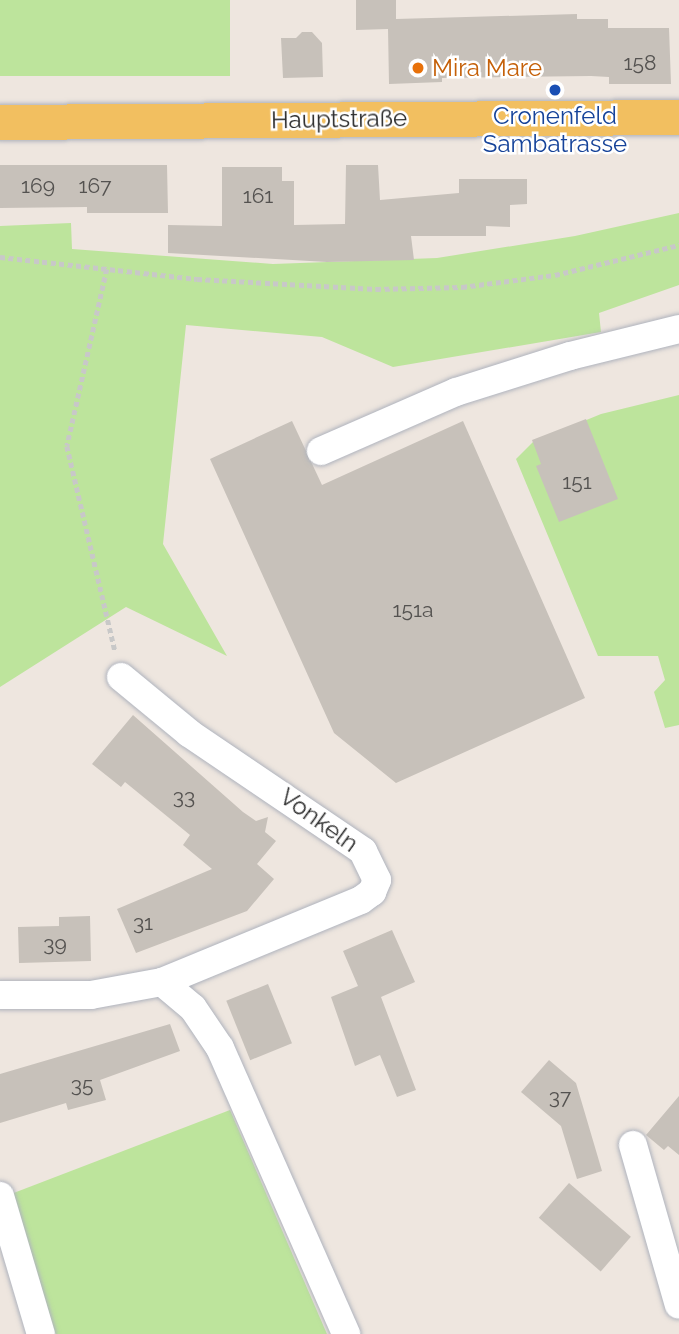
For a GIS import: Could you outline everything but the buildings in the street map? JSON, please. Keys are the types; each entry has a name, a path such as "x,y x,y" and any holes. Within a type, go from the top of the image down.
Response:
{"main road":[{"name":"Hauptstraße","path":"0,122 679,117"}],"street":[{"path":"321,451 456,392 570,356 679,329"},
{"name":"Vonkeln","path":"0,995 103,994 162,982 361,900 372,892 377,880 363,851 189,733 121,677"},
{"path":"162,982 193,1008 220,1048 346,1334"},
{"path":"633,1145 679,1305"},
{"path":"0,1196 41,1334"}],"path":[{"path":"0,257 290,287 462,287 555,275 679,245"},
{"path":"107,269 67,446 121,677"}],"green space":[{"path":"0,0 230,0 230,76 0,76"},
{"path":"679,213 679,285 599,313 601,332 393,367 322,337 186,325 163,544 227,656 126,607 0,687 0,226 71,223 72,249 273,264 437,258 575,236"},
{"path":"679,395 679,725 665,728 654,692 665,680 658,656 598,656 516,459 533,442 601,414"},
{"path":"230,1110 327,1334 51,1334 11,1194"}],"place":[{"name":"Mira Mare","path":"418,68"},
{"name":"Cronenfeld Sambatrasse","path":"555,90"}]}
